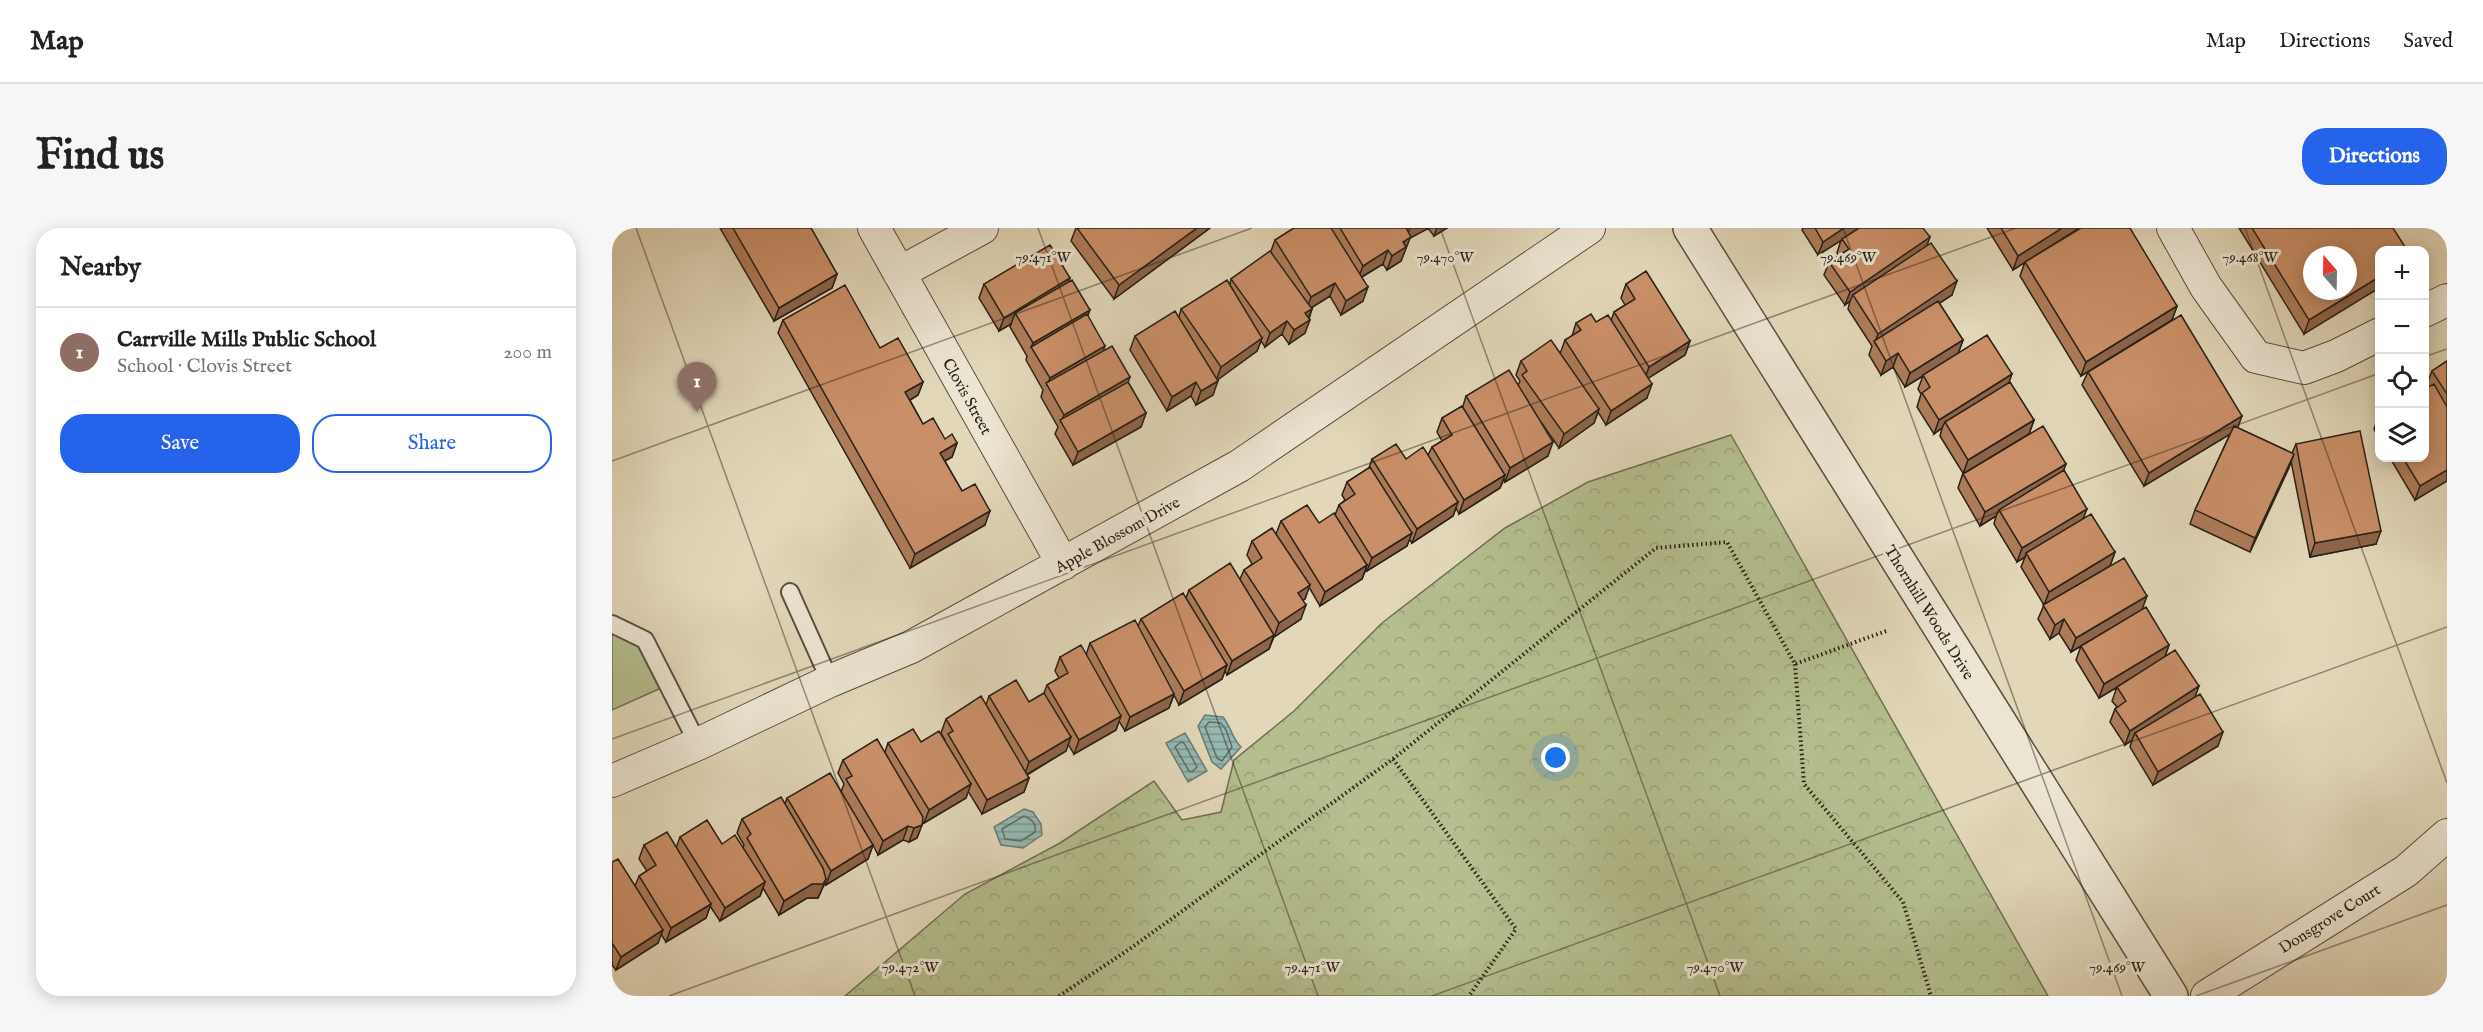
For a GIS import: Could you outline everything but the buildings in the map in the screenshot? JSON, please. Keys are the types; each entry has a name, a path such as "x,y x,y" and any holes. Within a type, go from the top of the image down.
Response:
{"street":[{"name":"Clovis Street","path":"874,228 1063,564"},
{"path":"899,273 982,228"},
{"name":"Apple Blossom Drive","path":"612,781 698,744 830,681 911,647 1239,466 1589,228"},
{"name":"Thornhill Woods Drive","path":"1690,228 2171,996"},
{"path":"2173,228 2206,287 2256,357 2304,368 2336,356 2375,336"},
{"path":"2429,309 2447,300"},
{"name":"Donsgrove Court","path":"2207,996 2406,871 2447,835"}],"lane":[{"path":"790,592 830,681"},
{"path":"612,624 645,640 698,744"}],"path":[{"path":"1059,996 1131,948 1393,759 1656,548 1727,542 1795,664 1804,784 1903,902 1931,996"},
{"path":"1795,664 1886,631"},
{"path":"1393,759 1516,929 1469,996"}],"green space":[{"path":"1731,435 2048,996 845,996 965,894 1060,843 1154,781 1182,820 1221,812 1234,760 1294,711 1382,623 1505,528 1588,482"},
{"path":"612,630 642,645 661,688 612,710"}],"water":[{"path":"1205,715 1223,717 1241,747 1221,769 1212,762 1198,726"},
{"path":"1185,733 1207,771 1188,782 1166,743"},
{"path":"1024,809 1033,812 1041,824 1042,835 1023,848 1001,845 994,827"}],"place":[{"name":"Carrville Mills Public School","path":"697,412"}]}
